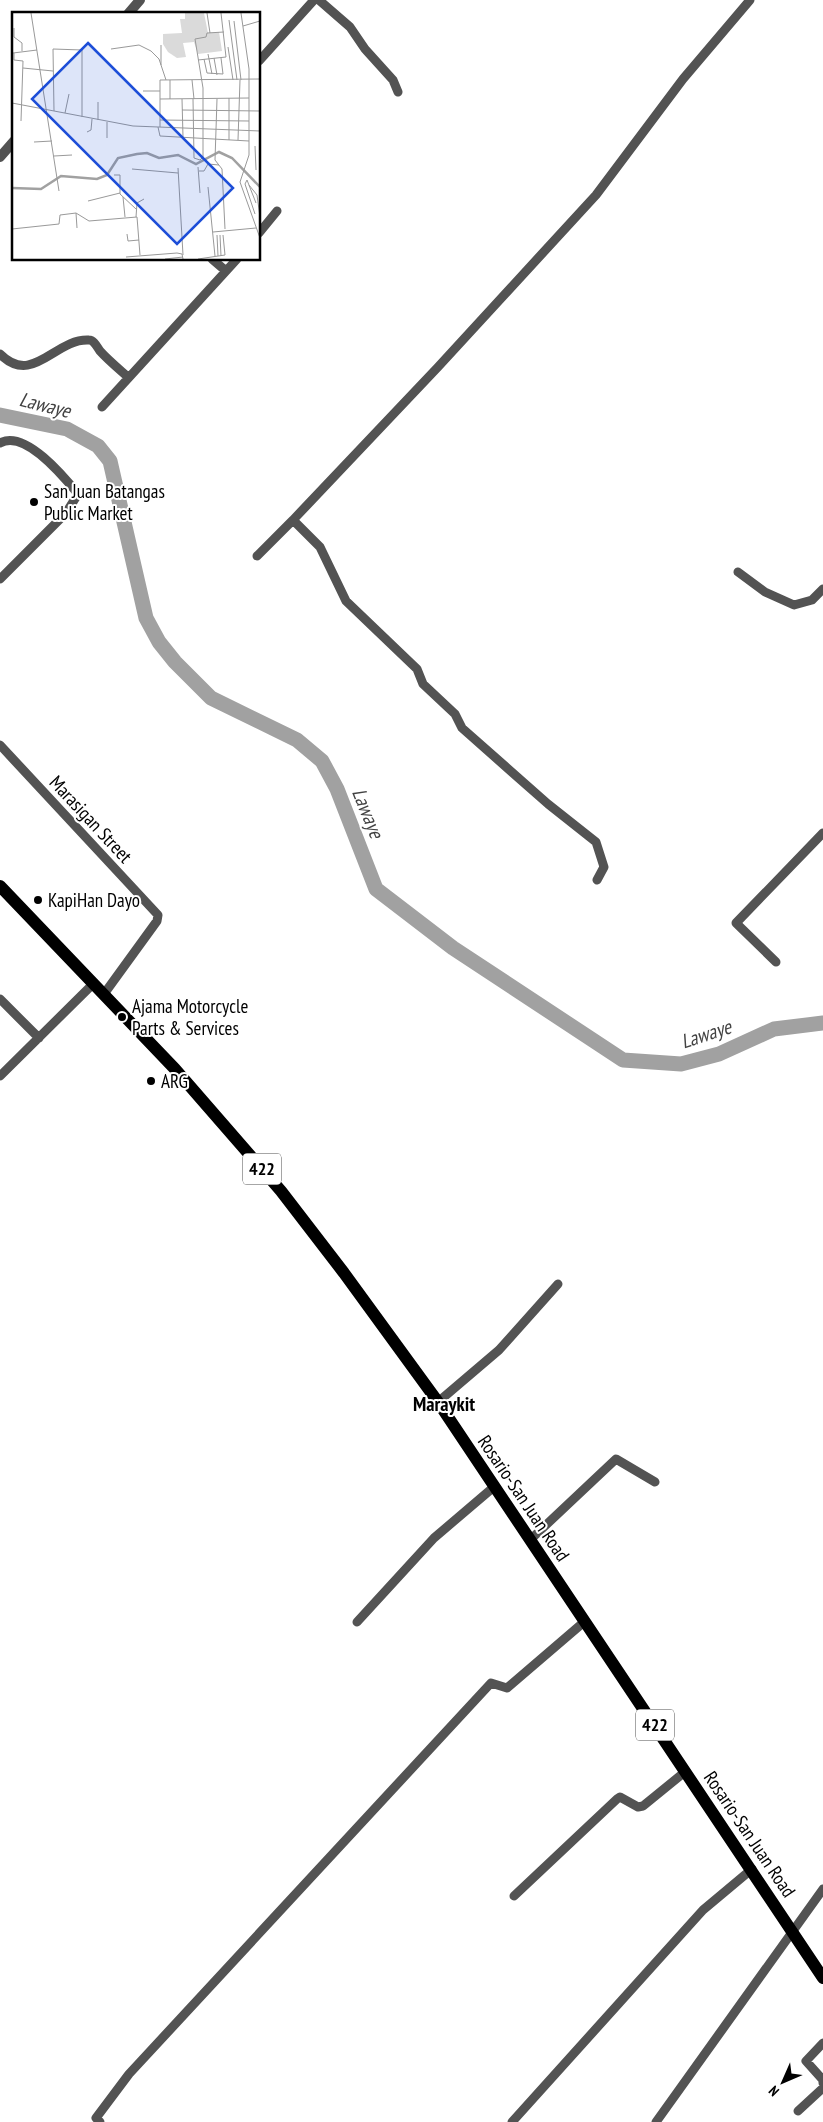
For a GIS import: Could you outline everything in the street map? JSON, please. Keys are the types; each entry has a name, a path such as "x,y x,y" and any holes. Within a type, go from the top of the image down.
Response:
{"main road":[{"name":"422","path":"0,886 104,994"},
{"name":"Rosario-San Juan Road","path":"104,994 175,1069 281,1191 438,1402 823,1978"}],"street":[{"path":"130,12 140,0"},
{"path":"260,60 314,0"},
{"path":"319,0 350,27 365,49 393,80 398,92"},
{"path":"257,556 438,368 596,196 678,87 750,0"},
{"path":"0,157 12,143"},
{"path":"260,232 277,211"},
{"path":"213,260 226,272"},
{"path":"102,408 128,377 236,260"},
{"path":"0,354 15,365 28,366 69,345 88,340 93,342 128,377"},
{"path":"0,579 66,513 78,494 56,468 38,453 22,444 2,442"},
{"path":"293,520 320,547 346,601 417,669 423,684 454,714 462,728 548,804 596,842 604,867 597,880"},
{"path":"738,572 765,592 794,605 812,600 823,589"},
{"name":"Marasigan Street","path":"0,745 158,915 157,921 104,994"},
{"path":"776,962 736,923 823,833"},
{"path":"0,1076 94,983"},
{"path":"0,999 39,1038"},
{"path":"438,1402 498,1350 558,1284"},
{"path":"530,1540 616,1459 655,1482"},
{"path":"357,1622 434,1538 495,1486"},
{"path":"100,2122 96,2118 129,2074 491,1683 506,1688 584,1622"},
{"path":"514,1896 617,1798 620,1797 638,1808 686,1771"},
{"path":"512,2122 703,1910 752,1870"},
{"path":"656,2122 823,1889"},
{"path":"823,2043 806,2061 823,2080 823,2084"},
{"path":"798,2111 823,2088"}],"waterway":[{"name":"Lawaye","path":"0,415 67,429 98,446 110,461 146,618 159,642 175,662 211,698 297,740 322,761 337,789 376,889 453,948 623,1060 681,1064 719,1054 774,1029 823,1023"}],"place":[{"name":"San Juan Batangas Public Market","path":"34,502"},
{"name":"KapiHan Dayo","path":"38,900"},
{"name":"Ajama Motorcycle Parts & Services","path":"122,1017"},
{"name":"ARG","path":"151,1081"}],"district":[{"name":"Maraykit","path":"444,1404"}]}
